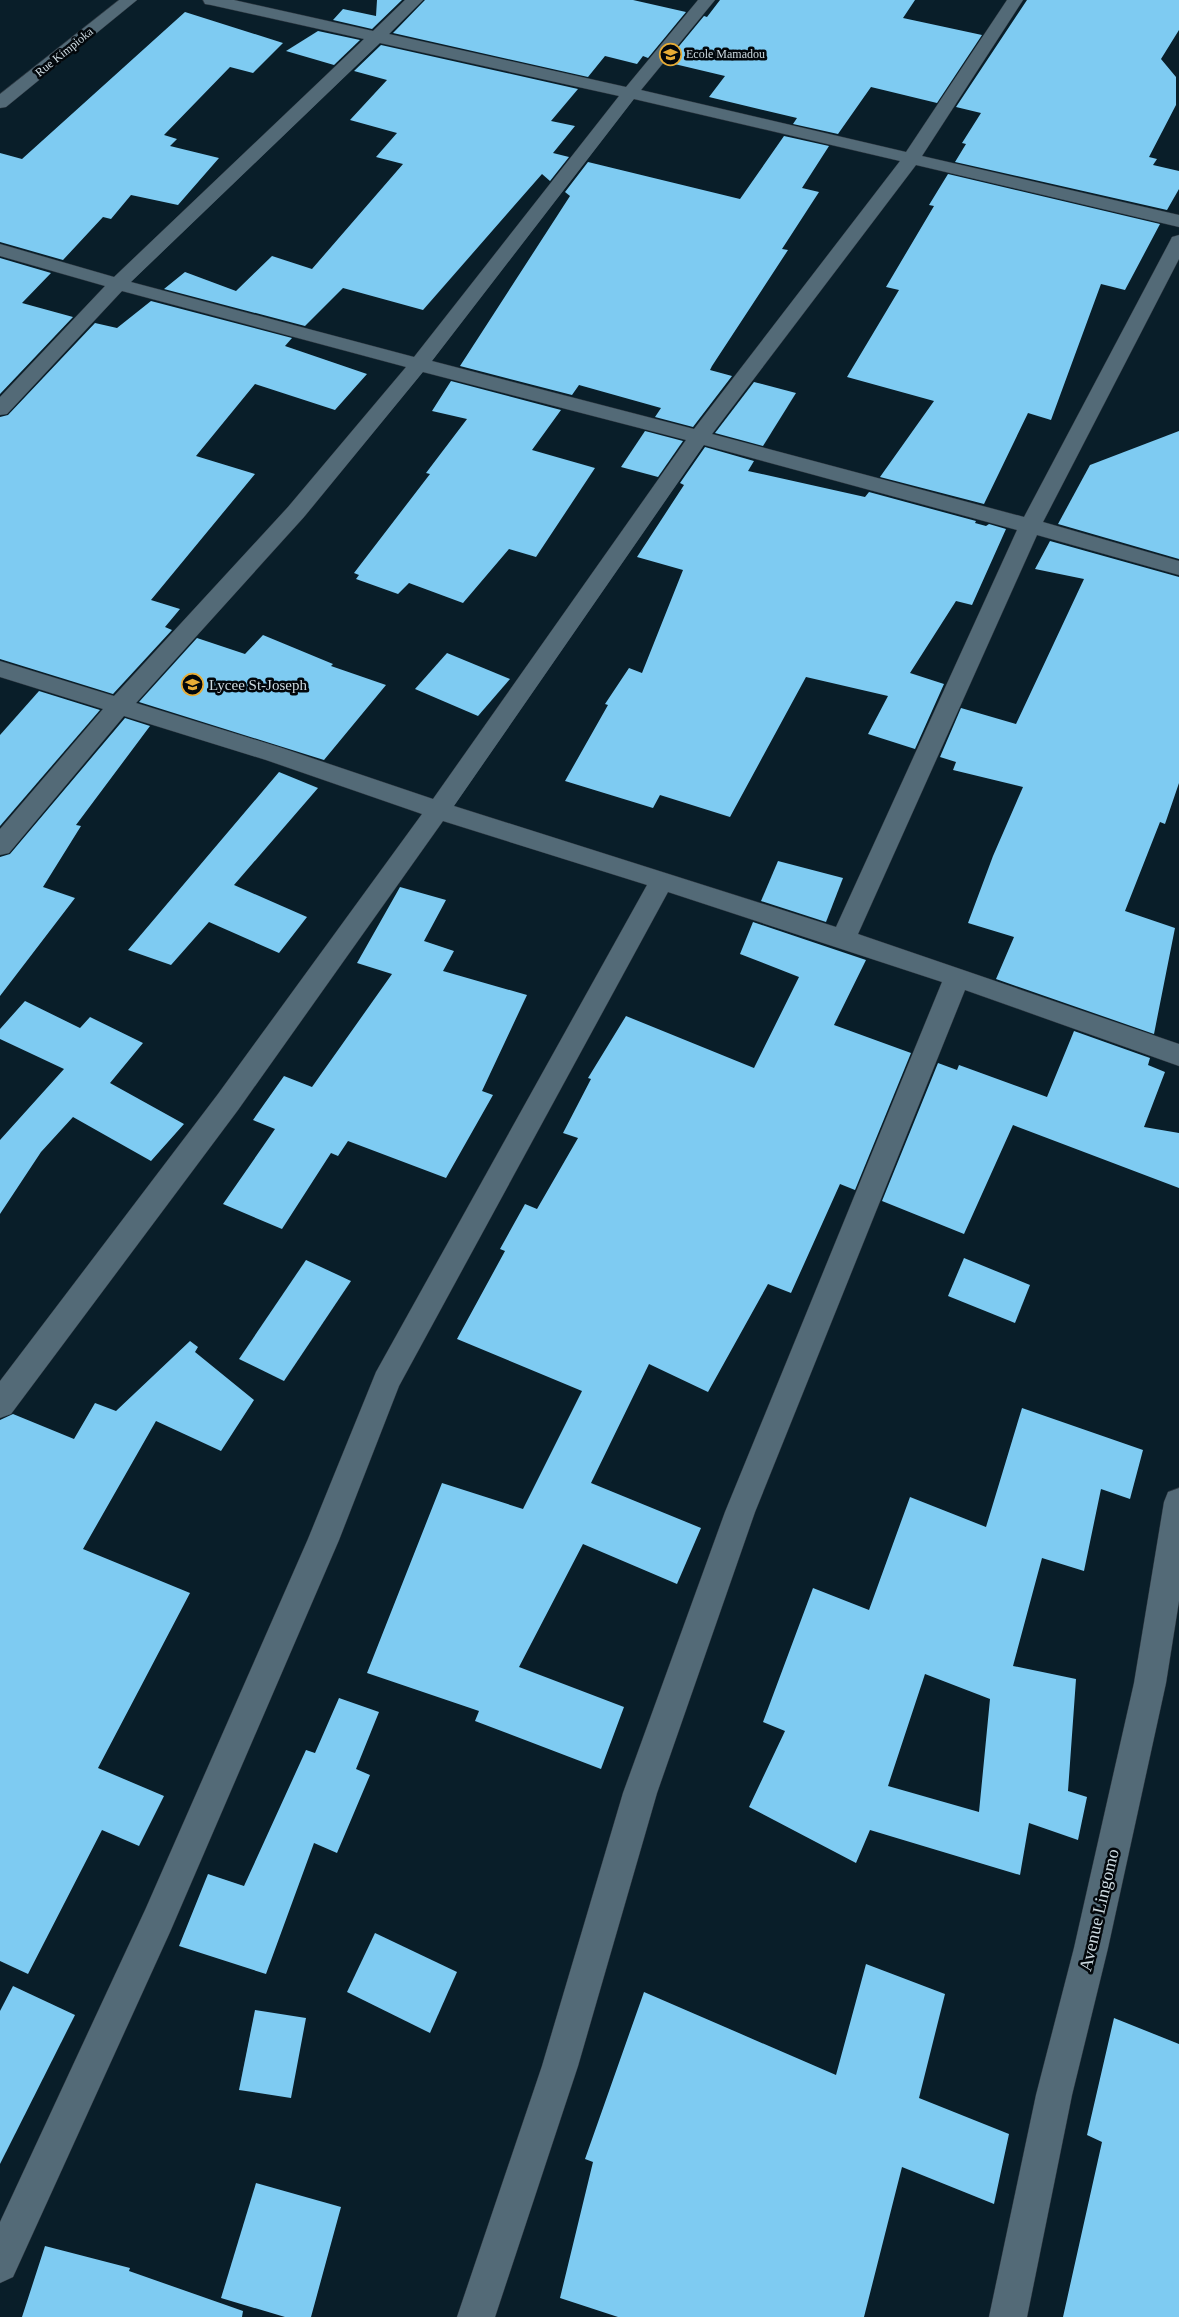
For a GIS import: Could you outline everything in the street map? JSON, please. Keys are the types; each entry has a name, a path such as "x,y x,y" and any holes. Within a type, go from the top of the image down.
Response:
{"street":[{"name":"Rue Kimpioka","path":"0,103 129,0"},
{"path":"211,0 630,93 1179,221"},
{"path":"0,409 119,283 415,0"},
{"path":"0,846 119,706 296,512 419,364 630,93 707,0"},
{"path":"0,1404 228,1102 438,810 699,437 911,159 1015,0"},
{"path":"843,939 1030,526 1179,241"},
{"path":"0,250 119,283 192,306 699,437 1179,568"},
{"path":"0,669 274,754 438,810 843,939 1179,1055"},
{"path":"0,2264 158,1920 324,1540 386,1381 662,880"},
{"path":"476,2317 560,2066 640,1793 740,1512 957,977"},
{"name":"Avenue Lingomo","path":"1008,2317 1054,2095 1091,1948 1150,1683 1179,1502"}],"building":[{"path":"377,0 402,0 372,29 333,20 343,9 376,16"},
{"path":"425,0 633,0 686,12 648,58 643,56 637,64 605,56 588,77 393,33"},
{"path":"720,0 915,0 903,18 982,35 937,103 871,87 838,134 793,124 797,118 709,97 725,76 666,62 704,16 707,17"},
{"path":"1027,0 1179,0 1179,30 1161,59 1176,77 1176,105 1149,157 1157,159 1153,165 1179,171 1179,189 1167,210 955,162 966,144 962,143 981,113 956,107"},
{"path":"185,12 283,43 253,73 230,67 164,135 177,139 170,146 219,158 178,205 131,195 111,219 103,217 63,260 0,242 0,153 22,159"},
{"path":"318,31 360,40 334,65 286,51"},
{"path":"381,45 578,89 551,121 575,126 553,153 569,157 550,181 542,174 423,310 343,288 305,326 164,289 185,272 236,291 272,256 312,269 403,164 376,157 397,133 350,120 387,80 354,71"},
{"path":"784,136 829,146 802,188 819,192 782,249 788,250 712,366 710,370 732,376 693,427 655,417 661,408 579,385 572,395 460,366 570,196 565,192 588,162 740,199"},
{"path":"948,174 1160,224 1125,290 1101,284 1051,420 1028,413 984,504 880,477 934,401 847,377 899,290 886,287 934,206 929,205"},
{"path":"0,258 51,273 22,303 73,317 0,394"},
{"path":"151,301 292,338 285,346 367,374 335,410 255,384 196,456 255,474 151,600 180,609 165,627 172,630 113,694 0,659 0,417 8,415 95,323 117,328"},
{"path":"451,381 561,410 532,450 595,468 536,557 509,549 463,603 409,583 398,594 356,579 359,575 354,573 430,474 426,473 467,419 432,411"},
{"path":"754,382 796,393 763,446 715,433"},
{"path":"645,431 683,441 658,477 621,467"},
{"path":"1179,431 1179,559 1058,524 1090,465"},
{"path":"705,447 754,461 748,471 865,497 869,492 976,521 975,523 986,526 989,524 1006,529 972,605 956,601 910,673 944,684 915,749 868,734 888,696 806,677 730,817 660,795 653,808 565,781 608,705 605,704 629,668 642,673 683,570 637,557 684,485 680,483"},
{"path":"1050,541 1179,577 1179,783 1165,824 1160,822 1125,911 1175,928 1154,1034 996,979 1014,937 968,923 993,856 1023,787 953,770 956,762 940,757 961,708 1016,724 1084,579 1035,569"},
{"path":"263,635 333,664 331,666 386,685 324,760 139,702 197,638 245,654"},
{"path":"447,653 510,679 478,716 415,689"},
{"path":"39,691 100,710 0,826 0,735"},
{"path":"125,718 150,726 76,825 81,826 43,887 75,898 0,996 0,857 10,854"},
{"path":"279,772 318,788 234,885 307,917 279,953 209,922 171,965 128,950"},
{"path":"778,861 843,878 826,922 761,901"},
{"path":"400,887 446,900 424,941 454,951 443,971 527,995 482,1091 493,1095 446,1178 348,1141 338,1156 331,1153 282,1229 223,1204 275,1129 253,1120 284,1076 312,1087 392,974 357,963"},
{"path":"753,922 866,960 834,1025 911,1053 855,1190 840,1184 791,1293 768,1284 708,1392 649,1364 591,1483 701,1528 677,1584 583,1544 519,1667 624,1707 601,1769 475,1721 479,1711 367,1673 442,1483 523,1509 582,1391 457,1339 505,1251 500,1249 525,1204 537,1209 578,1138 563,1133 591,1079 588,1078 626,1016 754,1068 799,977 740,954"},
{"path":"25,1001 80,1028 90,1017 143,1043 110,1083 184,1124 151,1161 73,1117 41,1152 0,1214 0,1140 64,1069 0,1039 0,1029"},
{"path":"1074,1031 1150,1058 1148,1065 1165,1072 1144,1127 1179,1133 1179,1188 1013,1125 964,1234 882,1201 938,1063 957,1070 959,1065 1047,1097"},
{"path":"964,1258 1030,1285 1015,1323 948,1296"},
{"path":"306,1260 351,1281 284,1381 239,1359"},
{"path":"190,1341 198,1347 195,1352 254,1400 221,1451 156,1421 83,1549 190,1593 98,1768 164,1796 139,1846 102,1830 28,1974 0,1961 0,1420 13,1414 74,1439 95,1403 116,1411"},
{"path":"1022,1408 1143,1450 1130,1499 1101,1489 1084,1571 1042,1558 1013,1666 1076,1679 1068,1791 1087,1797 1078,1840 1029,1823 1020,1875 870,1830 856,1863 749,1807 785,1731 763,1722 813,1588 869,1610 910,1497 986,1527","holes":["925,1674 990,1699 979,1812 888,1786"]},
{"path":"339,1698 379,1712 356,1769 370,1775 337,1853 314,1843 266,1974 179,1946 208,1874 244,1886 306,1750 315,1753"},
{"path":"375,1933 457,1972 430,2033 347,1992"},
{"path":"866,1964 945,1994 919,2098 1009,2134 994,2204 902,2167 864,2317 618,2317 560,2298 593,2162 585,2159 644,1992 836,2075"},
{"path":"13,1986 75,2015 0,2164 0,2011"},
{"path":"255,2010 306,2018 291,2098 239,2090"},
{"path":"1114,2018 1179,2044 1179,2317 1063,2317 1102,2142 1087,2135"},
{"path":"256,2183 341,2207 311,2317 285,2317 221,2298"},
{"path":"45,2246 130,2268 129,2271 243,2311 242,2317 22,2317"}],"place":[{"name":"Ecole Mamadou","path":"670,54"},
{"name":"Lycee St-Joseph","path":"193,685"}]}
